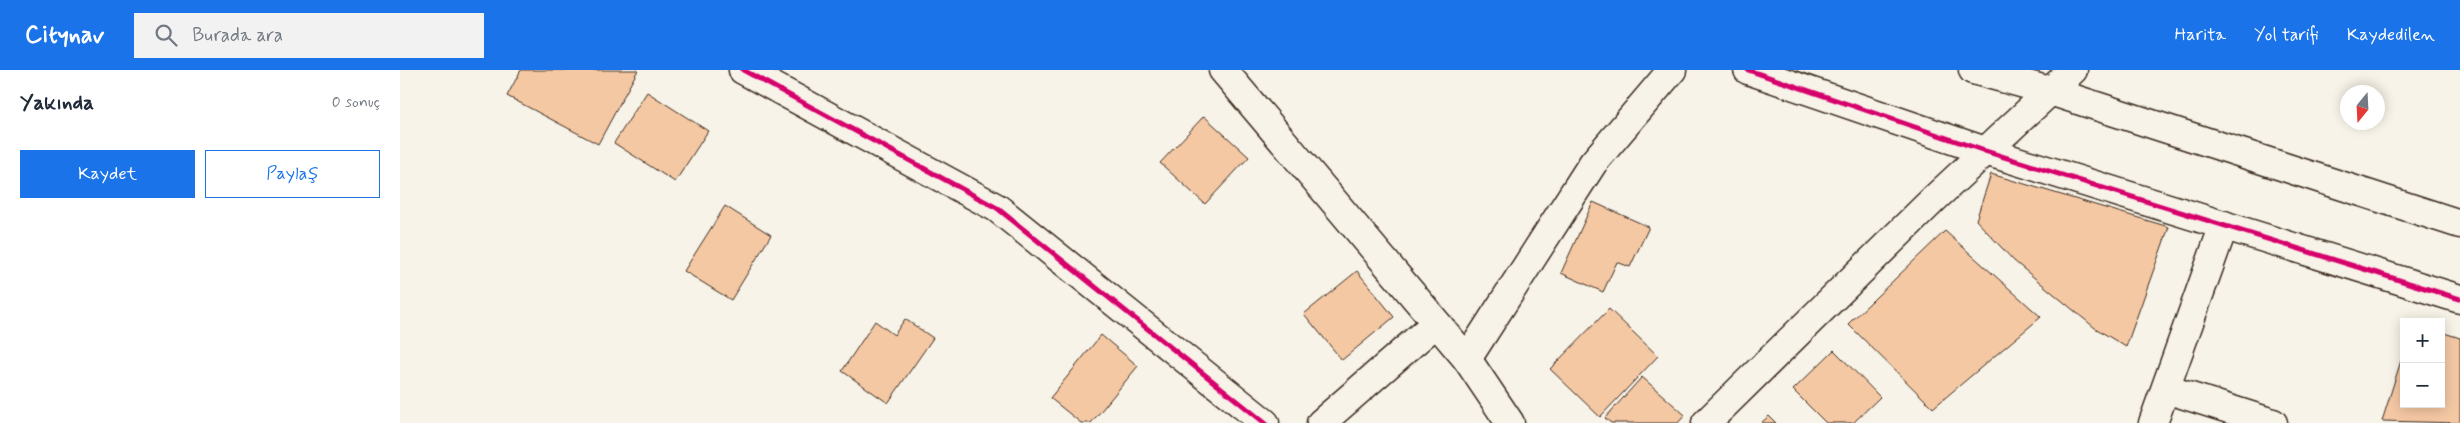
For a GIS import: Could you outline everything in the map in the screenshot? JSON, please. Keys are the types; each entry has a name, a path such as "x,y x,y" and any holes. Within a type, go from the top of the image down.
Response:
{"street":[{"path":"743,70 997,208 1265,423"},
{"path":"1223,70 1467,359 1510,423"},
{"path":"1467,359 1593,163 1672,70"},
{"path":"1748,70 1985,151 2460,298"},
{"path":"1973,70 2050,91 2460,224"},
{"path":"1706,423 1935,198 2073,70"},
{"path":"2153,423 2224,225"},
{"path":"1320,423 1436,323"},
{"path":"2166,388 2273,423"}],"building":[{"path":"521,70 638,70 598,144 507,96"},
{"path":"647,92 708,131 675,182 614,143"},
{"path":"1204,116 1249,157 1205,204 1160,163"},
{"path":"1991,174 2169,227 2126,347 2095,328 2014,261 1976,220"},
{"path":"1593,202 1649,227 1630,267 1617,262 1603,292 1561,273"},
{"path":"725,206 771,235 731,300 684,271"},
{"path":"1945,231 2041,317 1933,408 1848,324"},
{"path":"1357,271 1394,317 1342,360 1304,314"},
{"path":"1609,309 1658,356 1600,417 1550,369"},
{"path":"905,319 933,338 888,403 842,371 875,321 894,335"},
{"path":"2445,333 2460,338 2460,423 2382,421 2400,364 2400,408 2445,408"},
{"path":"1101,335 1138,366 1091,423 1081,423 1050,398"},
{"path":"1834,350 1880,397 1853,423 1826,423 1793,390"},
{"path":"1642,377 1685,415 1678,423 1611,423 1605,418"},
{"path":"1769,416 1776,423 1761,423"}],"cycle path":[{"path":"743,70 997,208 1265,423"},
{"path":"1748,70 1985,151 2460,299"}]}
